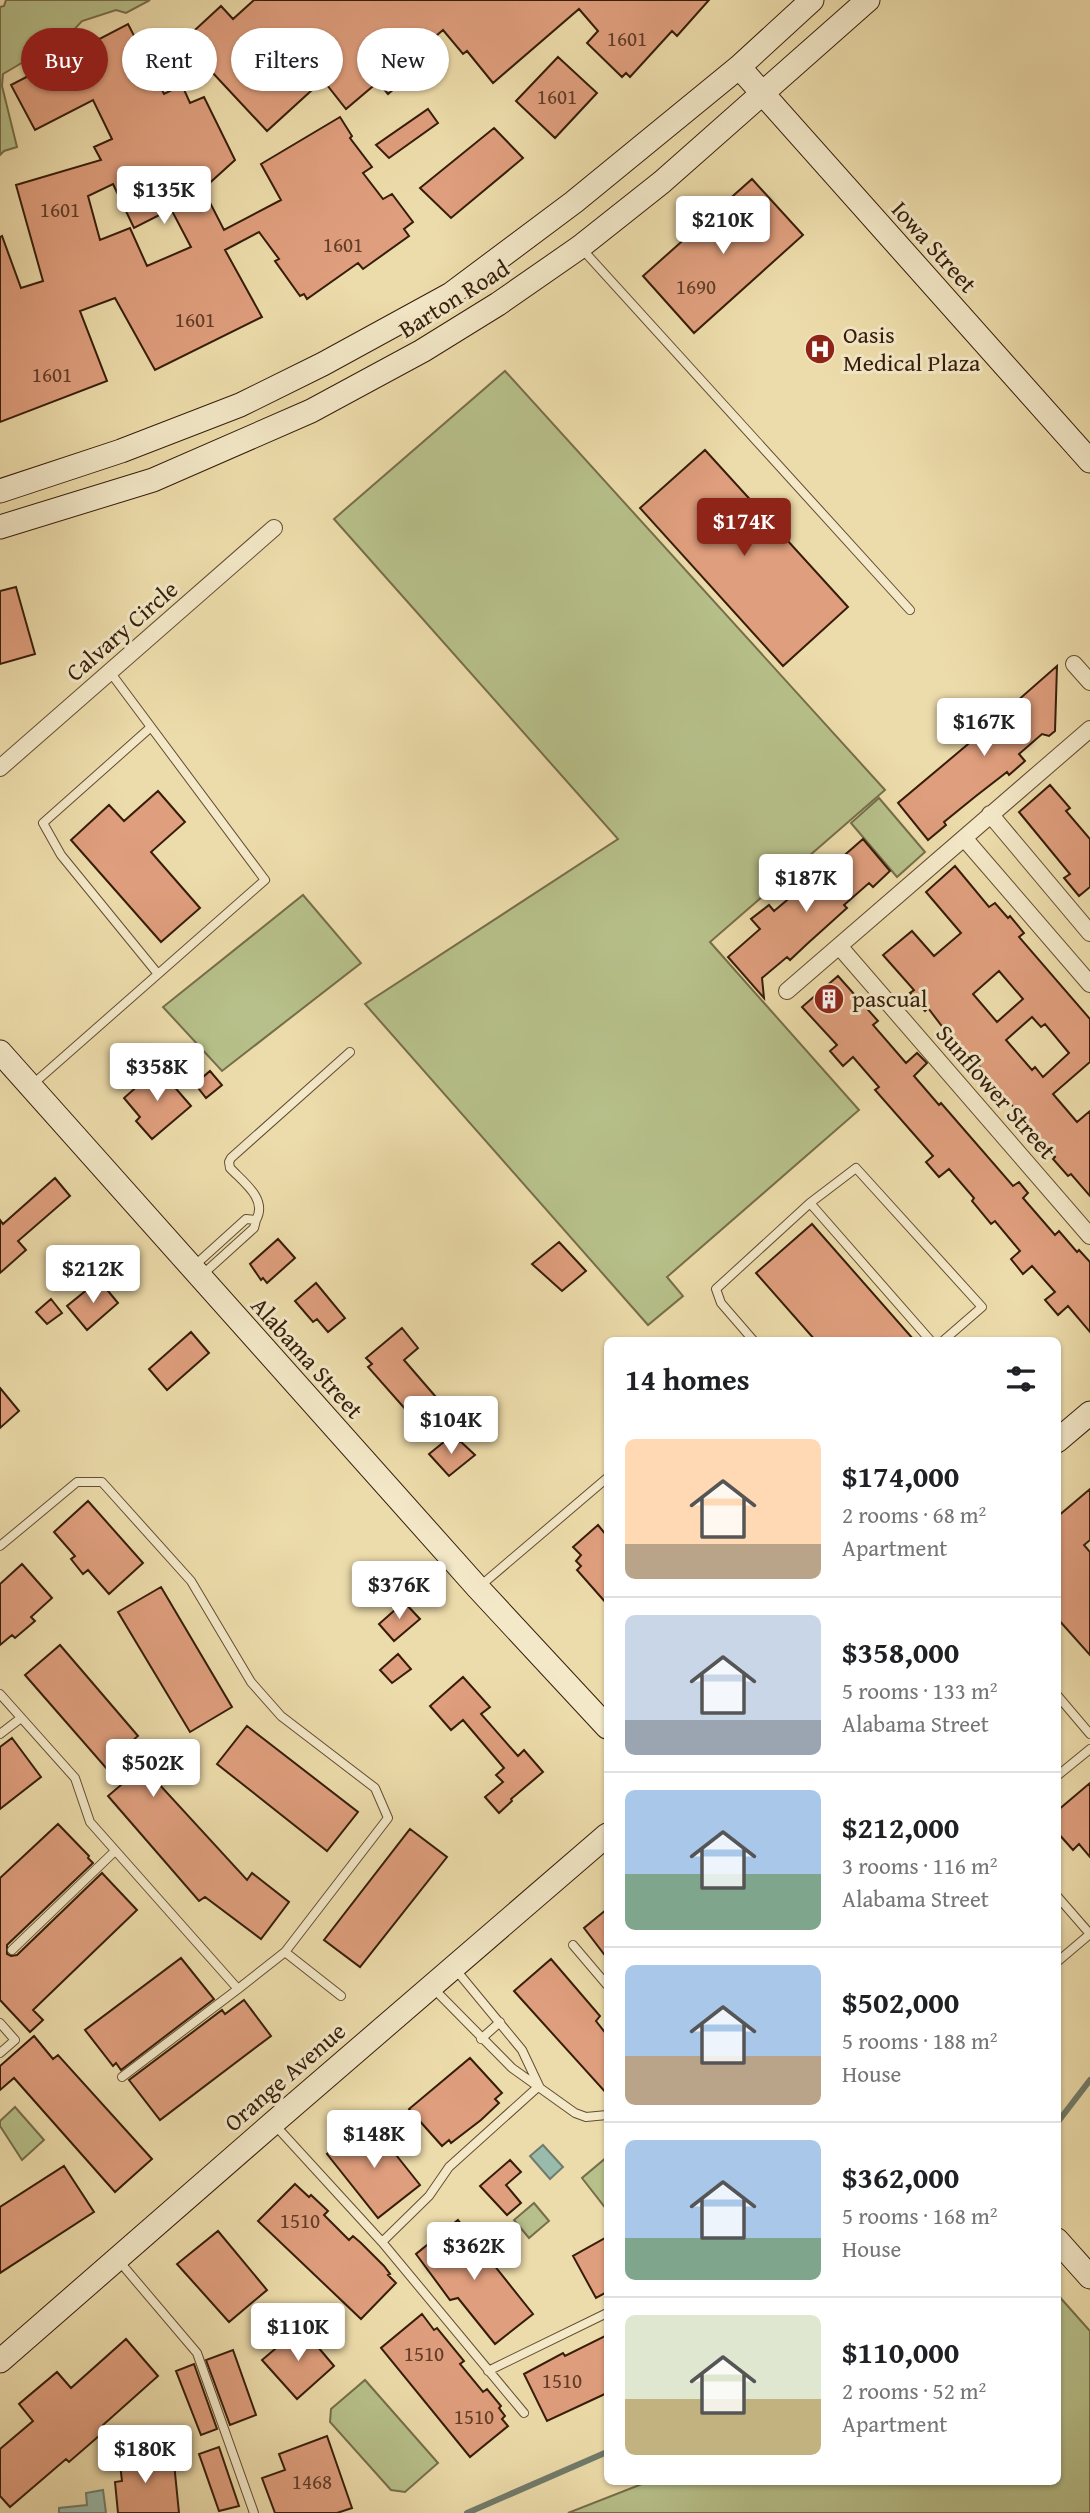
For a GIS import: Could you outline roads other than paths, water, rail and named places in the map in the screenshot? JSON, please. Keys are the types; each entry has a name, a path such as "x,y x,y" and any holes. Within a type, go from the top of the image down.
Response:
{"main road":[{"name":"Barton Road","path":"0,491 121,451 240,405 323,364 451,294 574,202 739,66 812,0"},
{"name":"Barton Road","path":"0,527 153,480 299,416 422,351 498,304 580,247 662,182 868,0"},
{"name":"Iowa Street","path":"739,66 1090,461"},
{"path":"405,319 422,351"},
{"name":"Alabama Street","path":"0,1052 478,1588 604,1724"},
{"path":"1061,1438 1090,1413"},
{"name":"Orange Avenue","path":"0,2360 604,1838"},
{"path":"1061,2244 1090,2277"}],"street":[{"name":"Calvary Circle","path":"0,768 274,528"},
{"path":"1074,664 1090,682"},
{"path":"787,991 1090,729"},
{"path":"990,814 1090,933"},
{"path":"964,838 1090,984"},
{"name":"Sunflower Street","path":"839,946 1088,1229"}],"lane":[{"path":"580,247 909,610"},
{"path":"31,1086 265,880 110,672"},
{"path":"151,727 43,823 61,855 158,974"},
{"path":"196,1273 254,1228 260,1212 259,1200 230,1168 229,1162 350,1052"},
{"path":"750,1337 721,1303 716,1289 810,1203 856,1168 982,1307 947,1337"},
{"path":"810,1203 927,1337"},
{"path":"478,1588 604,1481"},
{"path":"0,1546 77,1482 102,1482 191,1581 251,1682 281,1716 375,1788 388,1818 285,1952 122,2077"},
{"path":"0,1694 75,1778 90,1822 238,1989"},
{"path":"1061,1700 1090,1734"},
{"path":"0,1734 21,1718"},
{"path":"1061,1773 1090,1749"},
{"path":"12,1950 115,1851"},
{"path":"1061,1901 1090,1934 1061,1959"},
{"path":"573,1945 604,1981"},
{"path":"285,1952 341,1996"},
{"path":"454,1967 523,2050 539,2086"},
{"path":"431,1986 512,2068 575,2113 586,2117 604,2115"},
{"path":"481,2039 499,2022"},
{"path":"0,2023 15,2040 0,2053"},
{"path":"382,2242 429,2196 449,2166 539,2086"},
{"path":"272,2123 382,2242 524,2413"},
{"path":"117,2259 197,2353 254,2513"},
{"path":"488,2371 604,2314"}],"waterway":[{"path":"1061,2118 1090,2080"},
{"path":"467,2513 604,2453"}],"place":[{"name":"Oasis Medical Plaza","path":"820,349"},
{"name":"pascual","path":"829,999"}]}
